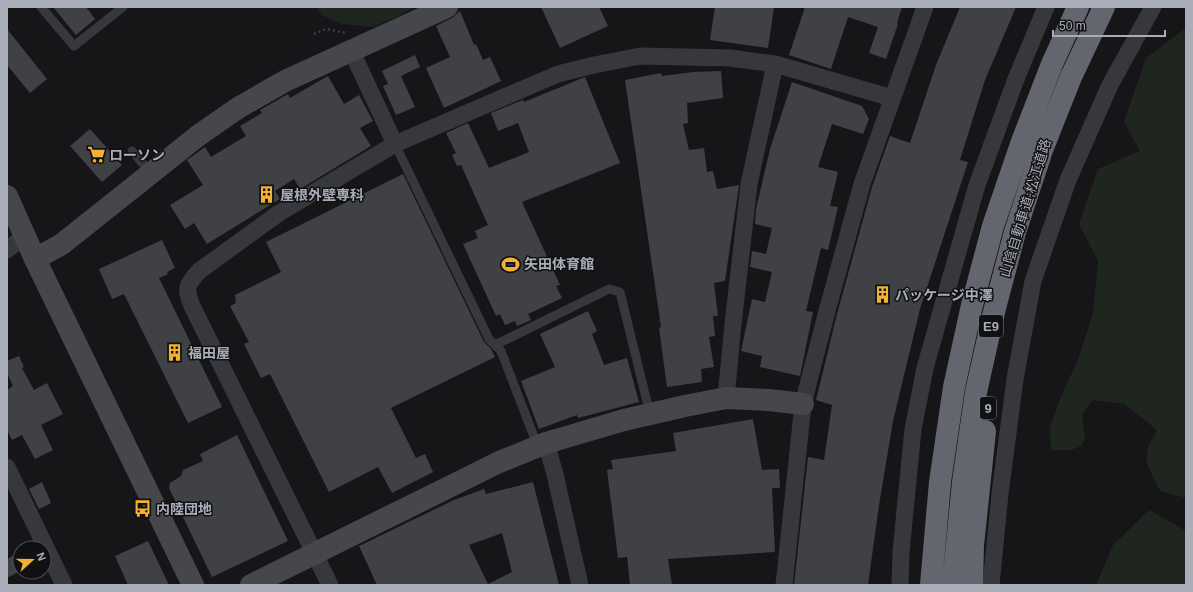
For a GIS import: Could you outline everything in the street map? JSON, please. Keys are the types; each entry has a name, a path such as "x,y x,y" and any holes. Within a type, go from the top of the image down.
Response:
{"highway":[{"path":"1052,64 1073,7"},
{"name":"山陰自動車道;松江道路","path":"931,585 940,482 954,387 972,305 993,226 1021,144 1052,64 1078,7"},
{"name":"山陰自動車道;松江道路","path":"953,585 963,482 976,392 994,312 1015,232 1042,150 1071,77 1104,7"},
{"name":"9","path":"972,585 973,545 991,378 1015,232"},
{"path":"920,585 926,522 935,464 954,387"}],"street":[{"path":"35,259 62,244 199,135 238,108 285,81 447,7"},
{"path":"784,585 803,404 862,184 925,7"},
{"path":"900,585 901,552 913,429 925,368 978,185 1016,79 1046,7"},
{"path":"991,585 1000,494 1015,379 1033,281 1072,173 1110,85 1153,7"},
{"path":"359,47 395,144"},
{"path":"330,585 192,306 187,292 190,281 199,271 279,213 395,144 558,74 594,65 640,56 730,58 775,64 892,98"},
{"path":"726,398 749,184 775,64"},
{"path":"7,196 24,236 193,585"},
{"path":"7,250 24,236"},
{"path":"251,585 478,472 542,445 624,420 726,398 769,400 803,404"},
{"path":"542,445 555,474 580,585"},
{"path":"7,467 64,585"}],"lane":[{"path":"41,7 74,46 123,7"},
{"path":"395,144 489,339 501,351 542,445"},
{"path":"132,150 151,173"},
{"path":"495,345 609,289 620,292 650,414"}],"path":[{"path":"314,34 326,28 363,36 359,47"}],"shaded area":[{"path":"317,7 415,7 373,27 342,24 322,15"},
{"path":"1186,28 1186,498 1160,491 1146,462 1148,447 1157,430 1124,404 1093,400 1082,414 1085,438 1081,446 1071,450 1051,450 1050,427 1062,394 1078,360 1093,313 1098,261 1079,224 1098,169 1140,151 1124,122 1146,58"},
{"path":"1149,510 1186,531 1186,585 1096,585 1113,545"}],"building":[{"path":"53,7 86,7 95,19 76,35"},
{"path":"541,7 599,7 608,26 560,48"},
{"path":"715,7 774,7 768,48 710,40"},
{"path":"805,7 902,7 886,59 869,53 878,27 848,17 831,69 789,55"},
{"name":"パッケージ中澤","path":"960,7 1016,7 985,80 960,160 968,162 920,309 893,421 868,585 794,585 808,457 824,460 832,405 816,400 837,314 872,187 890,136 910,143 936,65"},
{"path":"460,11 474,45 476,44 483,60 490,57 501,81 444,108 426,68 450,57 436,26 452,18"},
{"path":"7,29 47,79 30,93 7,65"},
{"path":"415,55 420,67 401,76 415,107 396,115 383,86 388,84 382,71"},
{"path":"721,71 723,98 687,103 688,123 683,124 689,150 704,148 707,172 713,171 717,189 739,185 725,281 714,283 718,316 713,316 715,336 709,337 714,367 701,369 702,382 667,387 659,328 661,327 625,80 661,73 662,76 693,72"},
{"path":"328,76 344,104 359,95 373,121 360,128 371,146 300,189 294,179 275,191 280,199 207,244 194,223 185,229 170,205 203,185 187,160 205,147 211,157 246,136 240,126 262,113 260,110 288,94 290,98"},
{"path":"585,77 620,163 522,202 560,285 556,286 562,298 528,314 531,320 517,326 515,321 505,325 500,314 496,316 463,244 478,238 475,231 488,225 461,165 457,166 452,155 456,153 446,133 468,123 489,168 529,152 518,123 498,131 491,113 523,100 524,102"},
{"path":"792,82 862,106 869,119 863,134 832,124 818,167 838,172 830,206 838,207 828,250 821,248 806,311 813,312 800,376 760,367 762,356 741,351 752,299 765,302 772,272 750,267 752,251 766,254 772,228 755,224 756,209 770,149"},
{"name":"ローソン","path":"90,129 122,165 102,182 70,146"},
{"path":"403,174 484,342 491,349 495,357 391,408 416,458 425,454 433,472 392,493 378,467 329,492 270,374 261,378 244,344 249,342 230,306 236,303 235,295 281,272 266,242"},
{"name":"福田屋","path":"162,240 175,268 167,272 168,274 159,278 222,407 188,423 124,294 112,299 99,269"},
{"path":"588,311 597,331 592,334 604,365 627,358 639,402 578,418 577,415 539,429 521,381 555,367 540,334"},
{"path":"19,356 24,367 22,368 34,390 47,383 63,414 41,425 53,450 35,459 22,435 12,440 7,430 7,390 13,386 7,373 7,361"},
{"path":"753,419 762,470 779,469 780,488 772,488 775,552 668,559 672,585 630,585 627,557 618,558 607,470 613,469 611,460 676,451 673,433"},
{"path":"237,435 288,541 212,577 169,488 170,483 181,476 183,470 203,461 200,454"},
{"path":"42,482 51,503 39,509 29,489"},
{"path":"533,482 559,585 377,585 359,546 454,500 484,489 486,494","holes":["502,533 512,572 488,584 469,545"]},
{"path":"148,541 169,585 128,585 115,556"},
{"path":"12,556 12,575 7,578 7,559"}],"place":[{"name":"ローソン","path":"96,155"},
{"name":"屋根外壁専科","path":"267,195"},
{"name":"矢田体育館","path":"511,264"},
{"name":"パッケージ中澤","path":"882,295"},
{"name":"福田屋","path":"175,353"},
{"name":"内陸団地","path":"143,509"}]}
